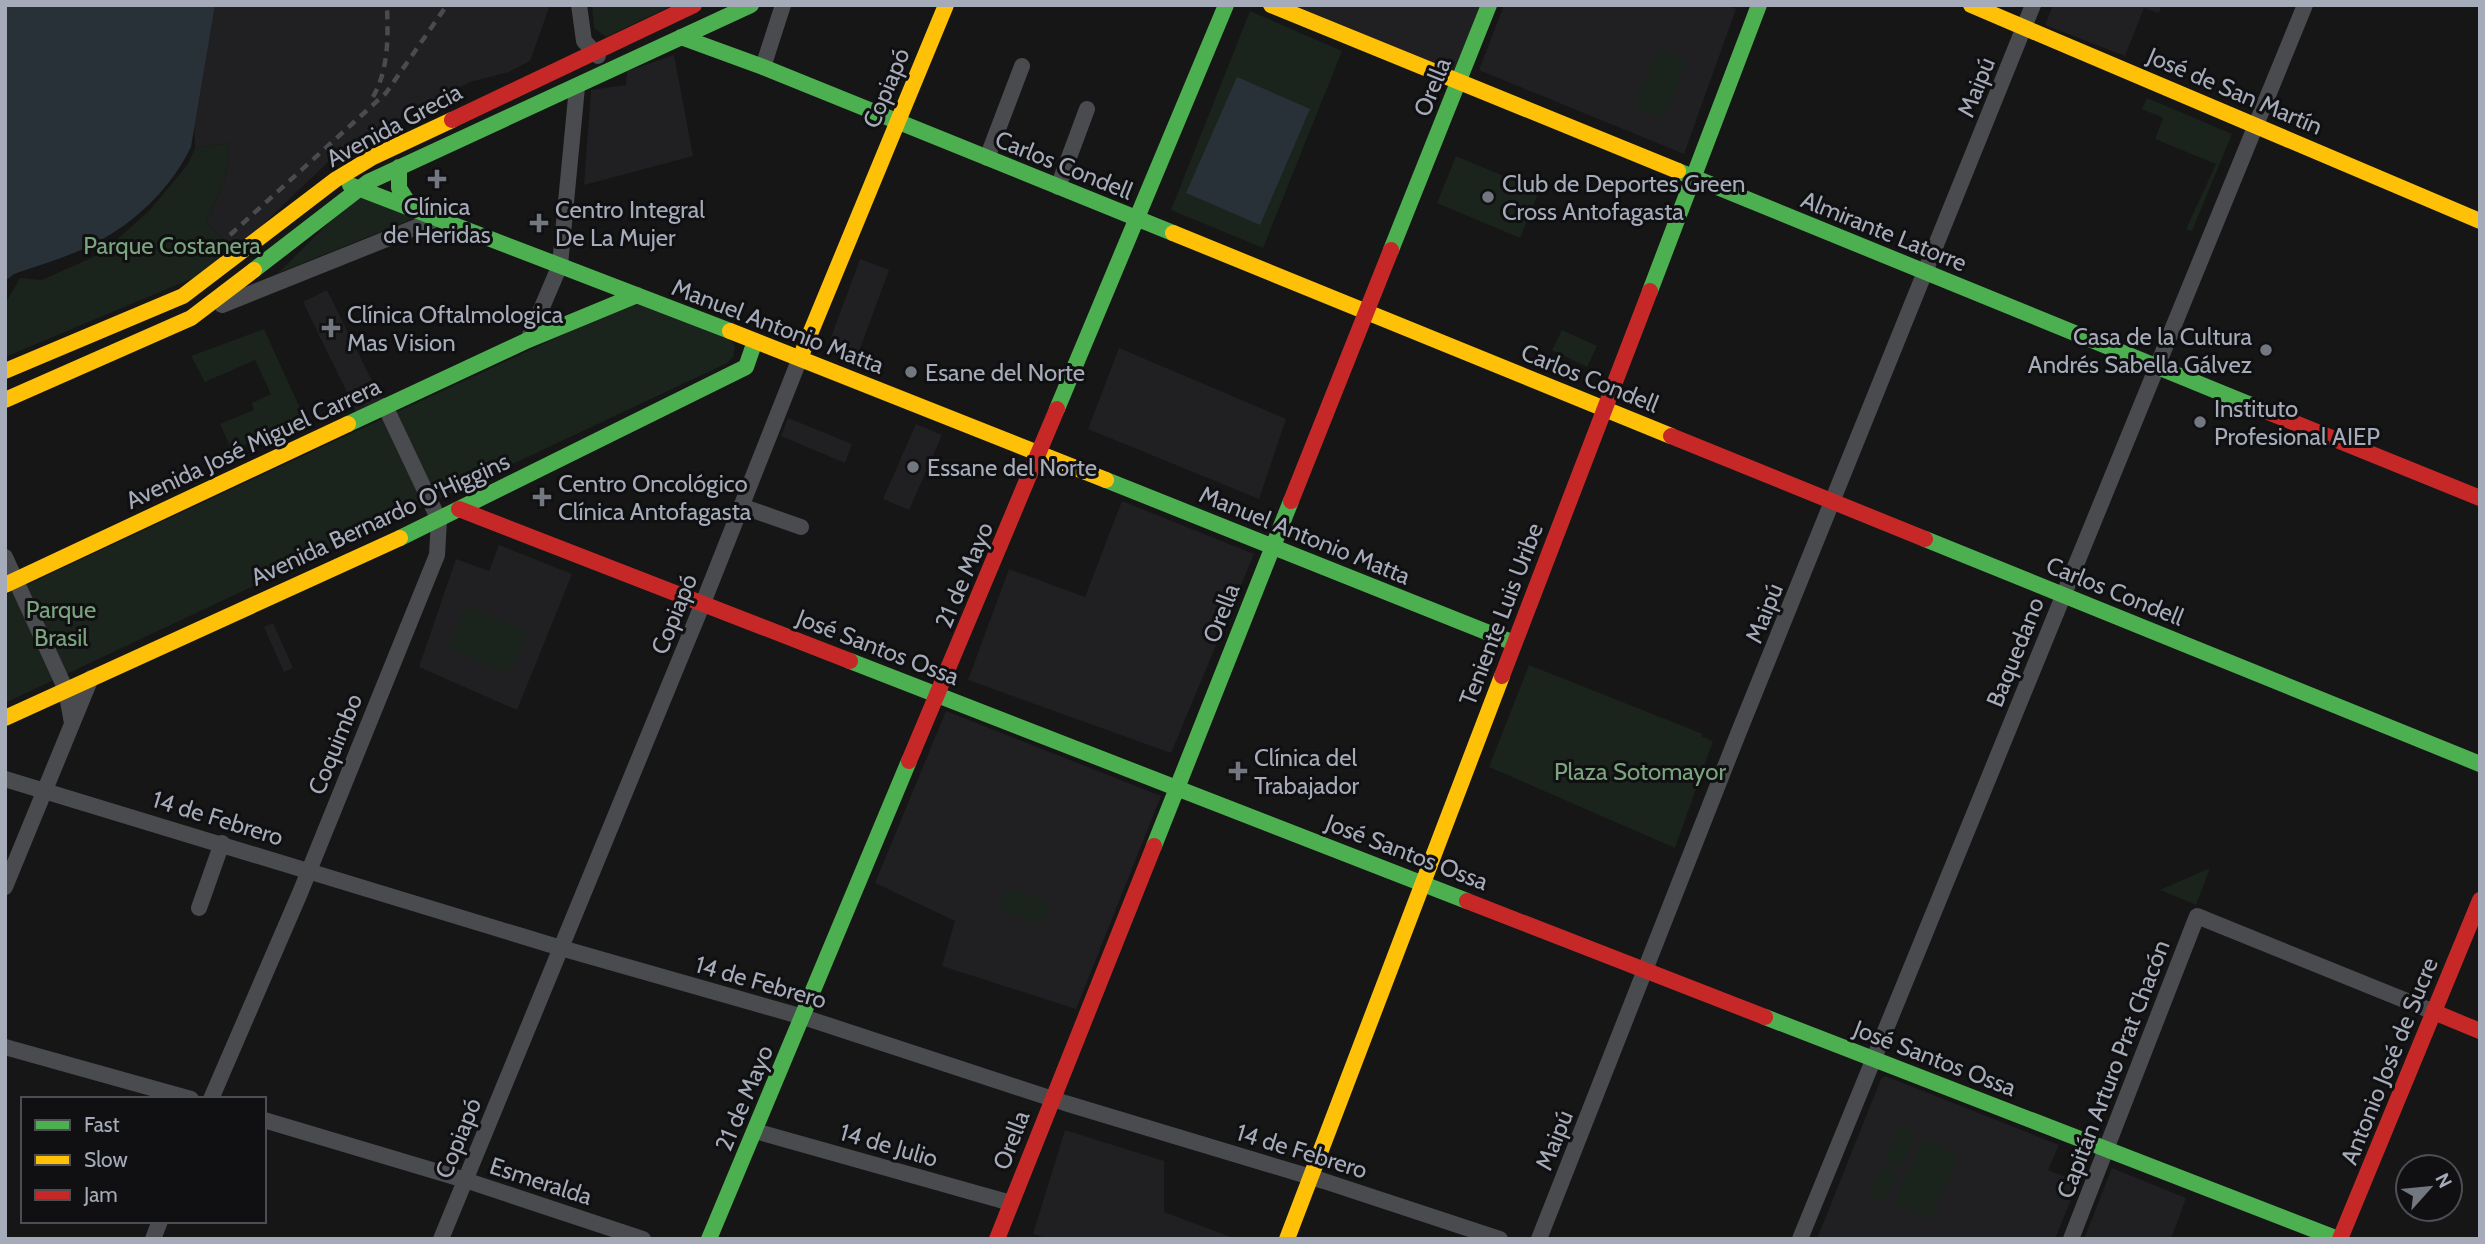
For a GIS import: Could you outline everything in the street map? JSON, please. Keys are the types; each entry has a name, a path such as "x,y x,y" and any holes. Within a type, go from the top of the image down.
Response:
{"main road":[{"name":"Avenida Grecia","path":"5,371 183,296 335,180 373,157 694,5"},
{"name":"Avenida Grecia","path":"5,400 191,318 359,188 399,167 751,5"},
{"name":"Copiapó","path":"800,358 946,5"},
{"name":"21 de Mayo","path":"709,1239 1226,5"},
{"name":"Almirante Latorre","path":"1271,5 2480,498"},
{"name":"Orella","path":"997,1239 1489,5"},
{"name":"Teniente Luis Uribe","path":"1287,1239 1759,5"},
{"name":"José de San Martín","path":"1971,5 2480,221"},
{"name":"Carlos Condell","path":"681,37 763,67 2480,764"},
{"path":"399,167 399,188 410,206"},
{"name":"Manuel Antonio Matta","path":"335,180 410,206 800,358 1514,643"},
{"name":"Avenida José Miguel Carrera","path":"11,582 528,340 637,295"},
{"name":"Avenida Bernardo O'Higgins","path":"5,718 439,520 746,367 755,341"},
{"name":"José Santos Ossa","path":"459,509 2339,1239"},
{"name":"Antonio José de Sucre","path":"2339,1239 2480,900"},
{"path":"2434,1012 2480,1031"}],"street":[{"path":"579,5 584,41 592,53 618,68"},
{"path":"763,67 783,5"},
{"name":"Maipú","path":"1539,1239 1738,734 2033,5"},
{"name":"Baquedano","path":"1800,1239 2305,5"},
{"path":"987,158 1022,66"},
{"path":"528,340 559,265 577,87"},
{"path":"1058,187 1087,109"},
{"name":"Avenida Grecia","path":"191,318 439,218"},
{"name":"Copiapó","path":"441,1239 703,603 800,358"},
{"name":"Coquimbo","path":"212,1097 309,870 437,555 439,520 386,406"},
{"path":"741,506 801,527"},
{"path":"5,557 11,582 66,690 73,726"},
{"path":"5,887 91,678"},
{"name":"14 de Febrero","path":"5,779 561,948 803,1017 1500,1239"},
{"path":"199,908 222,844"},
{"name":"Capitán Arturo Prat Chacón","path":"2071,1239 2197,916 2434,1012"},
{"path":"5,1047 184,1097"},
{"name":"Esmeralda","path":"266,1121 465,1180 643,1239"},
{"name":"14 de Julio","path":"755,1131 1011,1203"}],"shaded area":[{"path":"5,5 215,5 191,147 175,175 141,212 115,232 80,250 14,274 5,281"},
{"path":"215,5 550,5 530,61 509,72 470,82 344,147 235,251 206,223 226,176 229,143 195,148 194,122"},
{"path":"1271,5 1489,5 1459,82"},
{"path":"1504,5 1725,5 1736,9 1684,154 1479,70"},
{"path":"2053,5 2162,5 2159,13 2144,8 2125,56 2045,25"},
{"path":"674,55 693,156 584,185 591,90 626,85 627,71"},
{"path":"1237,77 1310,109 1260,225 1186,193"},
{"path":"860,259 889,270 858,354 829,343"},
{"name":"Clínica Oftalmologica Mas Vision","path":"327,290 383,403 358,415 303,302"},
{"path":"1119,348 1286,419 1259,499 1088,429"},
{"path":"788,418 852,444 845,463 781,436"},
{"name":"Essane del Norte","path":"916,424 942,435 909,510 883,499"},
{"path":"1122,501 1254,554 1171,753 968,680 1009,569 1085,597"},
{"path":"499,545 572,574 517,710 419,667 456,559 489,571"},
{"path":"273,623 293,668 284,672 264,627"},
{"path":"946,711 1161,796 1076,1009 942,966 955,921 875,883"},
{"path":"1885,1076 2059,1145 2048,1170 2078,1182 2055,1239 1817,1239 1881,1079"},
{"path":"1065,1130 1164,1161 1164,1212 1236,1239 1049,1239 1033,1234"},
{"path":"2112,1168 2186,1198 2171,1239 2084,1239"}],"green space":[{"path":"592,5 673,5 606,37 594,28"},
{"path":"1250,11 1342,51 1263,248 1171,210"},
{"path":"1658,49 1687,61 1663,119 1634,107"},
{"path":"2147,98 2232,134 2192,231 2186,229 2216,164 2155,139 2163,118 2142,109"},
{"name":"Parque Costanera","path":"229,143 226,176 206,223 235,251 198,276 5,357 5,304 20,278 42,280 102,253 150,210 188,164 195,148"},
{"name":"Club de Deportes Green Cross Antofagasta","path":"1456,156 1539,191 1520,238 1437,203"},
{"path":"357,195 415,218 278,273"},
{"name":"Parque Brasil","path":"637,300 730,338 735,347 733,357 727,363 5,703 5,595"},
{"path":"264,329 304,417 232,451 220,424 254,410 252,403 271,394 255,360 205,382 191,356"},
{"path":"1562,330 1597,346 1587,367 1552,350"},
{"path":"465,606 527,631 510,673 448,649"},
{"name":"Plaza Sotomayor","path":"1529,665 1703,734 1701,736 1713,741 1675,848 1489,767"},
{"path":"2210,868 2196,905 2160,890"},
{"path":"1006,887 1050,902 1042,925 998,910"},
{"path":"1900,1126 1916,1134 1900,1168 1884,1160"},
{"path":"1922,1139 1959,1155 1931,1220 1894,1203"},
{"path":"1882,1167 1897,1174 1884,1203 1869,1196"}],"railway":[{"path":"373,97 385,64 387,5"},
{"path":"230,235 386,93 447,5"}],"traffic: fast":[{"path":"254,270 368,182 751,5"},
{"path":"1057,409 1226,5"},
{"path":"1391,250 1489,5"},
{"path":"1650,291 1759,5"},
{"path":"681,37 763,67 1173,233"},
{"path":"399,167 399,188 410,206"},
{"path":"1678,171 2268,412"},
{"path":"350,185 730,331"},
{"path":"348,424 528,340 637,295"},
{"path":"400,538 746,367 755,341"},
{"path":"1106,480 1514,643"},
{"path":"1154,846 1291,501"},
{"path":"1925,539 2480,764"},
{"path":"850,661 1467,901"},
{"path":"709,1239 909,761"},
{"path":"1765,1017 2338,1239"}],"traffic: slow":[{"path":"800,358 946,5"},
{"path":"1271,5 1678,171"},
{"path":"1971,5 2480,221"},
{"path":"5,371 183,296 335,180 373,157 452,120"},
{"path":"1173,233 1671,436"},
{"path":"5,400 191,318 254,270"},
{"path":"730,331 1106,480"},
{"path":"5,585 348,424"},
{"path":"5,718 400,538"},
{"path":"1287,1239 1502,676"}],"traffic: jam":[{"path":"452,120 694,5"},
{"path":"1291,501 1391,250"},
{"path":"1502,676 1650,291"},
{"path":"909,761 1057,409"},
{"path":"2268,412 2480,498"},
{"path":"1671,436 1925,539"},
{"path":"459,509 850,661"},
{"path":"997,1239 1154,846"},
{"path":"2340,1239 2480,900"},
{"path":"1467,901 1765,1017"},
{"path":"2434,1012 2480,1031"}],"place":[{"name":"Clínica de Heridas","path":"437,179"},
{"name":"Club de Deportes Green Cross Antofagasta","path":"1488,197"},
{"name":"Centro Integral De La Mujer","path":"539,223"},
{"name":"Clínica Oftalmologica Mas Vision","path":"331,328"},
{"name":"Casa de la Cultura Andrés Sabella Gálvez","path":"2266,350"},
{"name":"Esane del Norte","path":"911,372"},
{"name":"Instituto Profesional AIEP","path":"2200,422"},
{"name":"Essane del Norte","path":"913,467"},
{"name":"Centro Oncológico Clínica Antofagasta","path":"542,497"},
{"name":"Clínica del Trabajador","path":"1238,771"}]}
